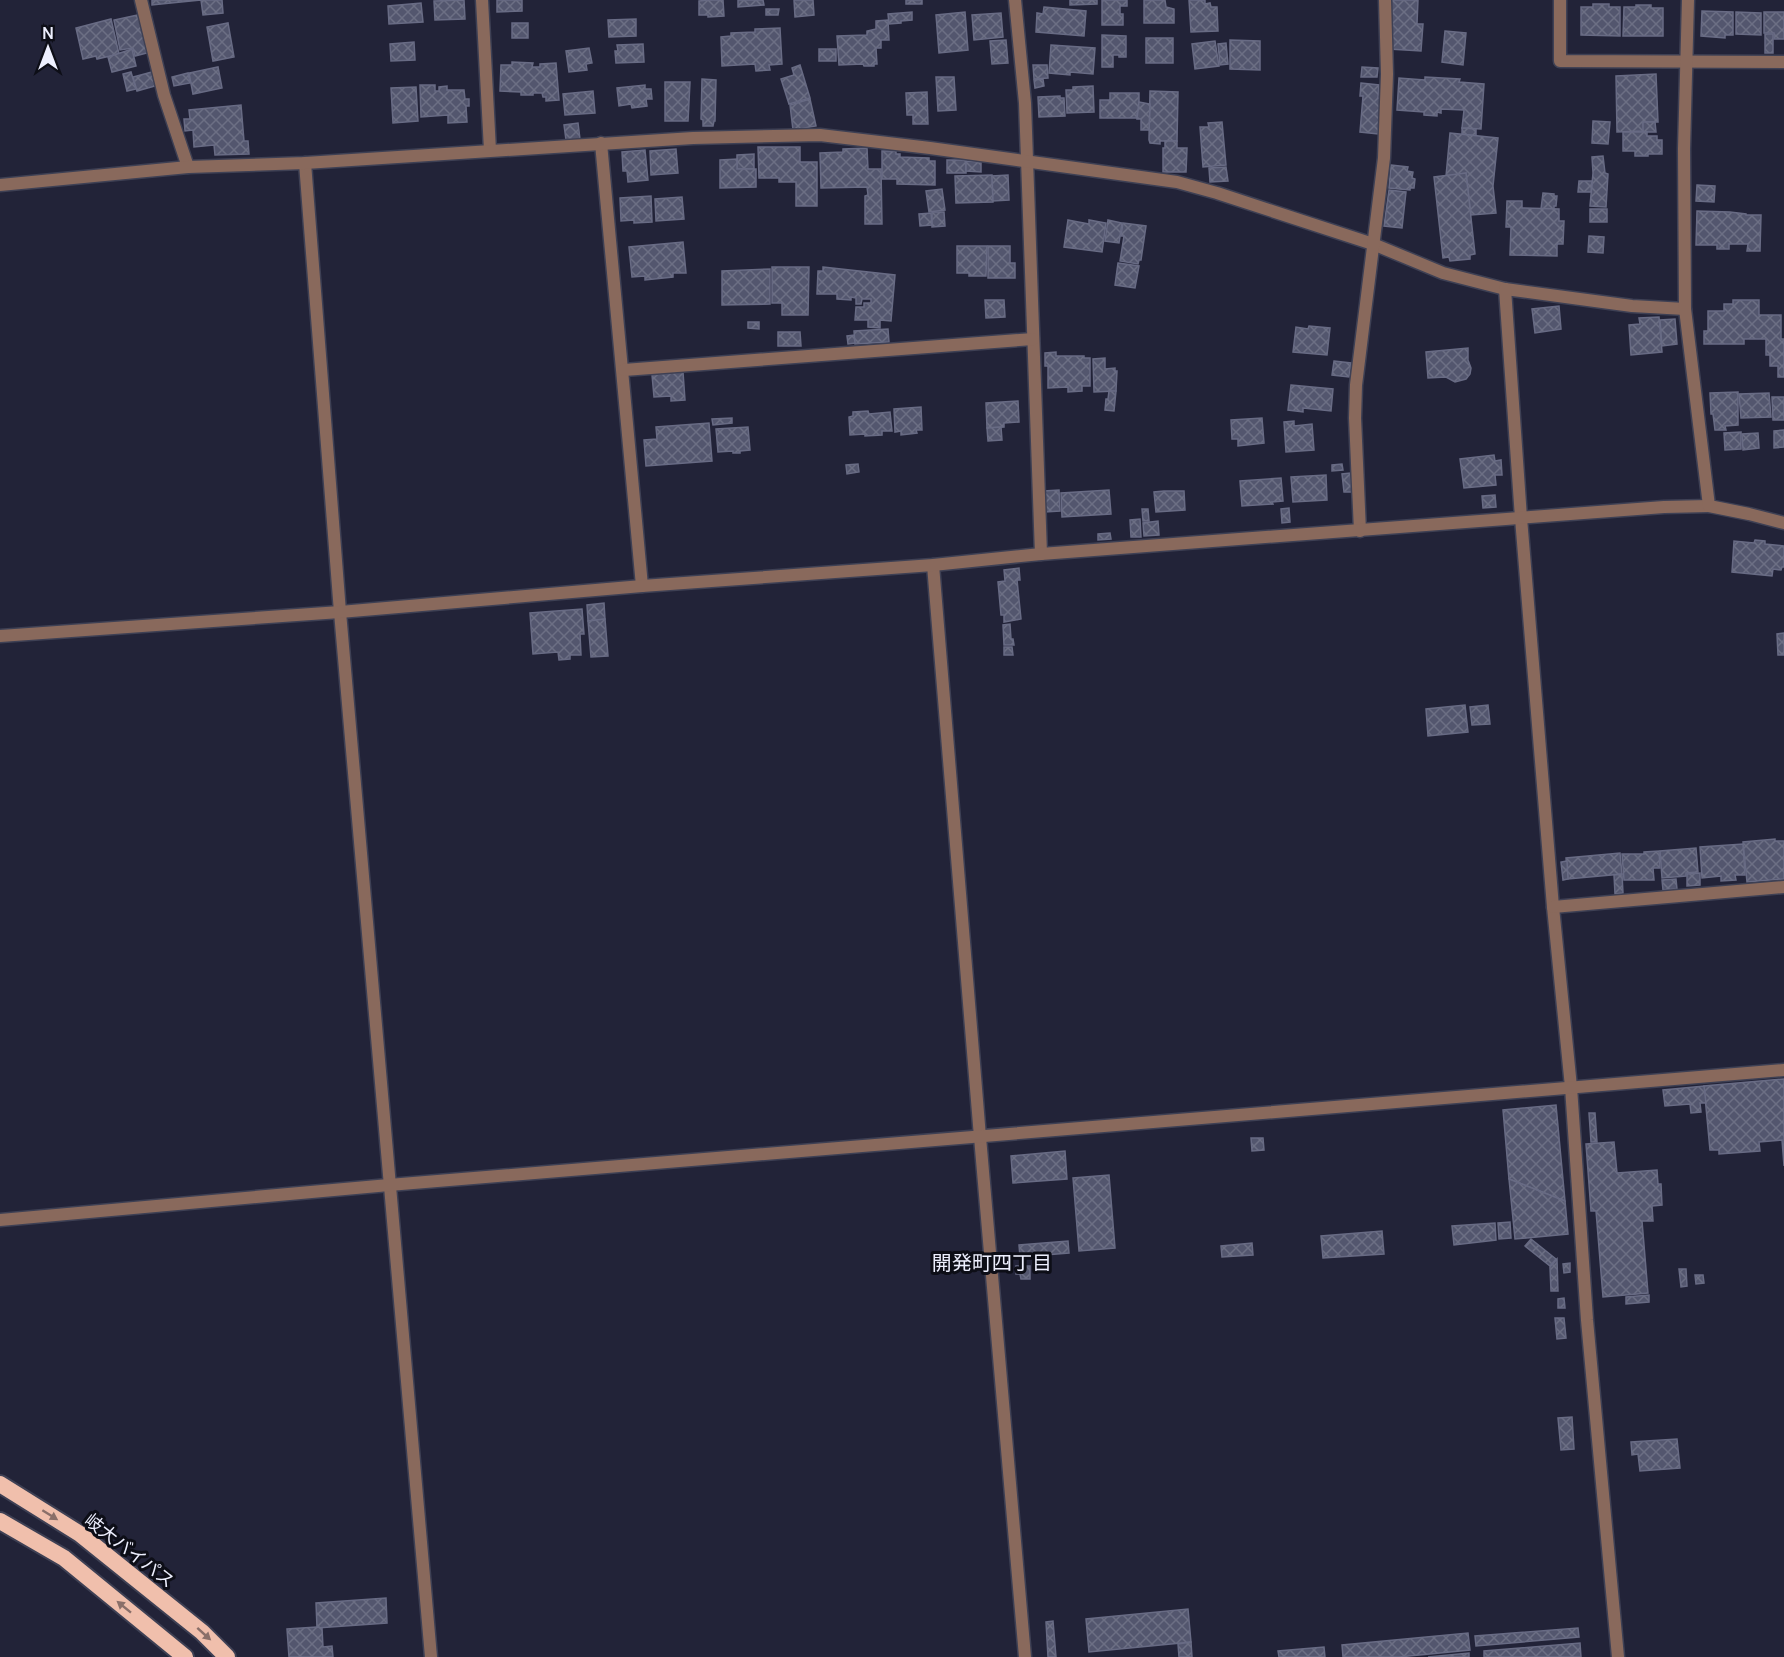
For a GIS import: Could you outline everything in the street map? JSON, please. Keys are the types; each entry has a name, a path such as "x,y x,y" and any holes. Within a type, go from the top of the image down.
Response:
{"highway":[{"name":"岐大バイパス","path":"0,1484 80,1534 202,1632 227,1657"},
{"path":"0,1521 64,1558 185,1657"}],"street":[{"path":"141,0 164,95 188,167"},
{"path":"482,0 490,150"},
{"path":"1015,0 1027,161 1041,554"},
{"path":"1360,531 1355,418 1356,385 1384,158 1387,74 1385,0"},
{"path":"1560,0 1560,61 1784,62"},
{"path":"1688,0 1685,309 1709,506"},
{"path":"0,185 188,167 305,163 693,138 820,135 1177,182 1373,244 1443,273 1505,289 1632,306 1685,309"},
{"path":"602,143 642,586"},
{"path":"305,163 340,612 431,1657"},
{"path":"1505,289 1521,518 1571,1087 1587,1320 1618,1657"},
{"path":"624,370 1033,339"},
{"path":"0,636 340,612 642,586 933,565 1041,554 1664,507 1709,506 1784,523"},
{"path":"933,565 1025,1657"},
{"path":"1554,907 1784,887"},
{"path":"0,1220 389,1185 1784,1070"}],"building":[{"path":"152,0 201,0 152,5"},
{"path":"201,0 222,0 223,13 203,15"},
{"path":"464,0 465,19 435,20 434,1"},
{"path":"497,0 522,0 522,11 497,12"},
{"path":"723,0 724,16 699,15 699,1"},
{"path":"738,0 763,0 764,5 738,7"},
{"path":"794,0 813,0 814,15 795,17"},
{"path":"906,0 922,0 922,4 906,4"},
{"path":"1070,0 1097,0 1097,4 1070,5"},
{"path":"1102,0 1127,0 1127,6 1120,6 1123,25 1102,25"},
{"path":"1144,0 1165,0 1166,7 1174,9 1174,23 1144,23"},
{"path":"1189,0 1205,0 1205,4 1210,3 1211,7 1217,7 1218,31 1191,32"},
{"path":"1389,0 1418,0 1417,24 1423,24 1421,51 1389,49"},
{"path":"421,3 423,22 389,24 388,6"},
{"path":"1593,4 1620,7 1620,36 1581,35 1581,7 1593,7"},
{"path":"1636,5 1663,8 1663,36 1623,36 1624,7 1636,7"},
{"path":"1044,7 1086,11 1084,36 1036,32 1037,13 1043,14"},
{"path":"766,9 779,9 778,15 766,15"},
{"path":"1702,11 1733,12 1733,35 1725,35 1725,38 1701,36"},
{"path":"912,12 912,20 889,24 888,14"},
{"path":"965,12 968,50 939,53 936,15"},
{"path":"1736,12 1761,13 1761,35 1736,34"},
{"path":"1764,12 1784,12 1784,39 1774,39 1774,33 1764,33"},
{"path":"1001,13 1003,37 974,40 972,15"},
{"path":"138,15 147,53 135,56 133,48 120,50 114,20"},
{"path":"111,19 119,54 97,59 96,56 83,59 76,28"},
{"path":"636,19 636,36 609,37 608,20"},
{"path":"888,20 889,40 881,40 881,48 876,48 877,64 874,66 839,65 837,36 867,35 867,31 876,29 876,21"},
{"path":"228,23 234,57 213,61 207,27"},
{"path":"512,23 528,23 528,38 512,38"},
{"path":"780,28 782,64 769,65 770,70 756,71 755,64 722,66 721,37 731,36 731,33 755,32 755,29"},
{"path":"1445,31 1466,33 1463,65 1442,62"},
{"path":"1765,34 1773,34 1773,53 1765,53"},
{"path":"1102,35 1126,36 1126,57 1113,55 1113,67 1102,67"},
{"path":"1146,38 1173,38 1173,63 1146,63"},
{"path":"1006,40 1008,63 992,64 990,41"},
{"path":"1230,40 1260,41 1260,70 1230,69"},
{"path":"1215,41 1219,66 1195,69 1192,44"},
{"path":"414,42 415,60 391,61 390,44"},
{"path":"1226,43 1228,64 1220,65 1218,44"},
{"path":"643,44 644,62 616,63 617,45"},
{"path":"1051,45 1095,48 1093,74 1049,73"},
{"path":"589,48 592,63 586,64 587,70 569,72 566,51"},
{"path":"132,49 136,66 112,72 108,57"},
{"path":"819,49 836,49 836,61 819,61"},
{"path":"512,62 533,63 532,67 556,63 559,100 546,101 542,93 521,95 521,92 500,91 501,65 512,65"},
{"path":"800,65 810,98 789,104 781,79 794,75 792,68"},
{"path":"1033,65 1047,65 1048,78 1034,79"},
{"path":"218,67 222,88 193,94 189,73"},
{"path":"1362,67 1378,68 1377,77 1361,77"},
{"path":"131,72 136,89 127,91 123,74"},
{"path":"152,72 155,86 137,91 133,77"},
{"path":"188,73 190,83 174,86 172,77"},
{"path":"1656,74 1658,122 1643,122 1644,131 1617,132 1616,76"},
{"path":"936,77 954,77 956,110 938,111"},
{"path":"1425,77 1460,79 1459,82 1484,84 1481,129 1462,128 1464,110 1441,109 1441,113 1437,112 1437,116 1424,115 1424,112 1397,110 1399,78 1425,80"},
{"path":"702,79 716,80 713,126 703,126 701,119"},
{"path":"1043,79 1044,86 1035,88 1034,80"},
{"path":"665,82 690,82 688,121 665,121"},
{"path":"1361,83 1379,85 1378,98 1381,98 1378,134 1360,132 1363,96 1360,96"},
{"path":"420,85 435,85 435,91 439,91 439,87 447,86 447,90 464,90 465,99 469,99 469,106 466,106 467,122 448,123 448,115 421,117"},
{"path":"645,85 645,89 651,89 652,99 646,99 647,106 632,108 631,104 619,106 617,88"},
{"path":"1093,86 1094,112 1067,113 1066,90 1073,90 1073,87"},
{"path":"416,87 418,121 393,123 391,88"},
{"path":"593,91 595,113 565,115 563,94"},
{"path":"1150,91 1178,92 1177,141 1150,143"},
{"path":"927,92 928,124 913,124 913,115 907,115 906,93"},
{"path":"1110,93 1139,93 1137,118 1100,118 1100,100 1110,100"},
{"path":"1060,96 1064,98 1065,116 1039,117 1038,97"},
{"path":"810,99 816,126 793,130 790,105"},
{"path":"1139,102 1150,104 1149,130 1141,130 1141,119 1137,119"},
{"path":"241,105 244,141 248,141 249,154 215,155 214,145 194,147 193,130 185,131 184,119 190,119 189,110"},
{"path":"1593,121 1610,122 1608,144 1592,143"},
{"path":"1222,122 1226,165 1203,167 1200,127 1209,127 1208,123"},
{"path":"1643,122 1655,122 1656,132 1643,132"},
{"path":"578,123 580,139 566,140 564,125"},
{"path":"1462,128 1476,129 1476,136 1462,134"},
{"path":"1623,132 1647,132 1647,136 1657,136 1657,140 1662,140 1662,154 1635,156 1635,151 1623,151"},
{"path":"1450,133 1498,138 1493,186 1496,213 1471,215 1466,173 1446,176"},
{"path":"1165,141 1177,141 1177,148 1187,148 1186,172 1163,172"},
{"path":"758,147 800,147 800,162 817,162 817,206 796,206 796,182 779,182 779,178 759,178"},
{"path":"867,148 868,169 881,169 882,224 865,224 867,187 821,188 820,153"},
{"path":"676,149 678,173 651,175 650,151"},
{"path":"645,150 648,180 628,182 627,171 623,171 622,152"},
{"path":"882,151 896,151 900,157 929,158 929,161 935,161 935,185 897,184 897,179 882,179"},
{"path":"754,154 754,169 737,169 737,155"},
{"path":"1603,156 1605,173 1608,174 1606,207 1590,206 1592,157"},
{"path":"737,159 737,169 756,169 756,187 720,188 720,160"},
{"path":"947,160 966,160 966,173 947,173"},
{"path":"966,161 981,162 981,172 966,171"},
{"path":"1391,165 1408,167 1407,171 1413,172 1414,188 1410,190 1389,188"},
{"path":"1226,167 1228,181 1210,182 1209,168"},
{"path":"1466,173 1475,254 1470,255 1470,259 1450,261 1449,257 1443,258 1434,177"},
{"path":"992,175 993,202 956,203 955,176"},
{"path":"1008,175 1009,200 993,201 992,176"},
{"path":"1579,181 1592,181 1591,192 1578,192"},
{"path":"1697,185 1715,186 1714,202 1696,201"},
{"path":"942,189 945,210 929,212 926,191"},
{"path":"1389,190 1406,192 1402,228 1384,226"},
{"path":"1543,193 1557,196 1554,209 1541,209"},
{"path":"651,196 652,222 621,221 620,198"},
{"path":"682,197 684,219 656,221 655,199"},
{"path":"1507,201 1522,201 1522,208 1559,209 1559,221 1564,221 1563,244 1557,244 1557,256 1510,255 1511,227 1506,227"},
{"path":"1590,209 1607,209 1607,222 1590,222"},
{"path":"1697,211 1761,215 1760,251 1747,251 1748,244 1729,244 1729,249 1717,249 1717,245 1696,245"},
{"path":"932,212 944,212 945,226 932,227"},
{"path":"931,213 932,225 920,226 919,214"},
{"path":"1068,220 1089,224 1089,220 1106,223 1102,252 1064,247"},
{"path":"1108,220 1122,223 1119,243 1105,241"},
{"path":"1123,223 1146,226 1141,260 1138,264 1120,261 1124,236 1121,236"},
{"path":"1589,236 1604,237 1603,253 1588,252"},
{"path":"683,242 686,273 673,273 673,277 645,280 645,276 632,277 629,247"},
{"path":"957,246 987,246 986,276 957,273"},
{"path":"988,246 1010,246 1010,263 1015,263 1015,278 988,278"},
{"path":"1118,263 1139,266 1135,288 1115,285"},
{"path":"772,267 809,267 808,315 782,315 782,303 772,303"},
{"path":"823,267 895,275 891,321 880,320 880,328 868,327 868,320 855,320 856,307 864,307 864,303 871,303 871,299 862,299 861,304 856,304 856,298 837,299 837,294 817,294 818,271 823,271"},
{"path":"770,269 770,304 722,305 722,271"},
{"path":"985,300 1004,300 1005,317 986,318"},
{"path":"1733,300 1759,300 1759,315 1781,315 1781,339 1784,339 1784,377 1778,377 1778,366 1770,366 1770,355 1766,355 1766,339 1744,339 1744,344 1704,344 1704,331 1708,331 1708,311 1724,311 1724,304 1733,304"},
{"path":"1559,306 1561,329 1535,333 1532,309"},
{"path":"1659,317 1662,352 1631,355 1629,325 1640,324 1639,318"},
{"path":"1675,319 1677,344 1662,346 1660,320"},
{"path":"748,322 759,322 759,329 748,328"},
{"path":"1309,326 1330,328 1327,355 1293,352 1296,327 1308,329"},
{"path":"888,329 889,342 855,344 854,331"},
{"path":"778,332 800,332 801,346 778,346"},
{"path":"854,335 855,343 848,344 847,336"},
{"path":"1468,348 1471,368 1466,379 1455,382 1446,377 1428,378 1426,352"},
{"path":"1056,352 1056,356 1090,358 1090,386 1082,386 1082,391 1068,392 1068,387 1048,388 1048,366 1045,366 1045,353"},
{"path":"1105,358 1105,369 1115,368 1117,371 1116,391 1094,392 1093,359"},
{"path":"1334,361 1351,363 1349,377 1332,375"},
{"path":"683,372 685,400 671,401 671,396 654,397 652,375"},
{"path":"1291,385 1333,389 1331,411 1303,408 1303,412 1288,410"},
{"path":"1109,391 1116,391 1114,411 1105,410"},
{"path":"1738,392 1738,425 1725,426 1726,430 1715,430 1713,414 1711,414 1710,393"},
{"path":"1769,393 1771,417 1741,418 1739,394"},
{"path":"1772,397 1784,397 1784,420 1773,420"},
{"path":"1018,401 1019,422 1004,423 1004,427 987,428 986,403"},
{"path":"921,407 922,430 901,435 901,431 895,432 894,409"},
{"path":"868,411 869,414 890,412 892,431 882,431 882,435 850,435 849,417 853,416 853,412"},
{"path":"732,418 732,423 713,425 712,419"},
{"path":"1262,418 1264,443 1238,446 1238,439 1232,439 1231,420"},
{"path":"1294,421 1294,426 1312,424 1314,450 1286,452 1284,422"},
{"path":"709,423 712,461 646,466 644,440 657,439 656,427"},
{"path":"748,427 750,450 740,451 740,453 718,452 716,429"},
{"path":"1001,427 1002,440 988,441 987,428"},
{"path":"1784,430 1784,447 1774,448 1774,431"},
{"path":"1741,432 1741,449 1725,450 1724,433"},
{"path":"1758,433 1759,448 1743,450 1742,434"},
{"path":"1494,455 1495,461 1501,460 1502,475 1495,475 1496,485 1464,488 1460,459"},
{"path":"858,464 859,472 847,474 846,465"},
{"path":"1342,464 1343,470 1332,471 1332,465"},
{"path":"1350,473 1352,492 1344,492 1342,474"},
{"path":"1326,475 1327,500 1293,502 1291,477"},
{"path":"1281,478 1283,501 1242,506 1240,481"},
{"path":"1059,490 1060,511 1045,512 1044,491"},
{"path":"1109,490 1111,514 1062,517 1061,493"},
{"path":"1184,491 1185,510 1156,512 1154,492"},
{"path":"1495,495 1496,507 1483,508 1482,496"},
{"path":"1289,508 1290,522 1282,523 1281,509"},
{"path":"1142,509 1148,509 1149,521 1143,521"},
{"path":"1140,519 1141,537 1131,537 1130,520"},
{"path":"1158,521 1159,535 1144,536 1143,523"},
{"path":"1110,533 1111,539 1098,540 1098,534"},
{"path":"1755,540 1765,541 1765,544 1784,546 1784,567 1781,570 1773,569 1772,576 1732,572 1734,541 1754,543"},
{"path":"1019,568 1020,580 1017,580 1021,619 1004,622 1004,615 1001,615 998,582 1005,581 1004,570"},
{"path":"604,603 605,619 588,621 587,605"},
{"path":"582,609 584,634 580,634 581,655 570,655 570,659 559,660 558,652 533,654 530,613"},
{"path":"605,619 608,656 591,657 588,621"},
{"path":"1010,624 1011,639 1014,645 1004,645 1003,625"},
{"path":"1784,633 1784,655 1778,655 1777,634"},
{"path":"1004,647 1012,647 1013,655 1004,655"},
{"path":"1465,705 1468,732 1428,736 1426,709"},
{"path":"1488,705 1490,724 1472,725 1470,707"},
{"path":"1775,839 1775,841 1784,841 1784,879 1747,882 1743,842"},
{"path":"1743,844 1745,875 1735,875 1736,880 1721,881 1721,876 1702,878 1700,847"},
{"path":"1696,848 1698,872 1686,873 1686,876 1662,878 1660,851"},
{"path":"1659,851 1660,868 1653,868 1654,880 1624,880 1622,854"},
{"path":"1620,853 1622,874 1568,879 1566,858"},
{"path":"1567,861 1568,879 1563,880 1561,862"},
{"path":"1700,873 1700,885 1687,886 1687,874"},
{"path":"1622,874 1623,893 1615,894 1614,875"},
{"path":"1676,879 1677,889 1663,890 1662,880"},
{"path":"1784,1079 1784,1166 1782,1140 1759,1142 1760,1151 1719,1154 1719,1150 1710,1150 1704,1086"},
{"path":"1704,1086 1706,1103 1700,1103 1701,1112 1691,1113 1690,1104 1665,1106 1663,1090"},
{"path":"1556,1105 1565,1201 1509,1179 1503,1110"},
{"path":"1589,1113 1595,1113 1597,1142 1591,1142"},
{"path":"1251,1138 1263,1138 1264,1150 1252,1151"},
{"path":"1614,1142 1617,1173 1657,1170 1658,1184 1661,1184 1662,1205 1652,1206 1653,1221 1642,1221 1648,1293 1603,1297 1596,1211 1591,1211 1586,1144"},
{"path":"1065,1151 1067,1179 1013,1183 1011,1156"},
{"path":"1109,1175 1115,1248 1079,1251 1073,1178"},
{"path":"1509,1179 1565,1201 1568,1234 1515,1239"},
{"path":"1510,1222 1511,1238 1499,1239 1498,1223"},
{"path":"1495,1223 1496,1240 1454,1245 1452,1226"},
{"path":"1382,1231 1384,1254 1323,1258 1321,1236"},
{"path":"1531,1239 1556,1259 1550,1266 1525,1246"},
{"path":"1068,1241 1069,1253 1020,1257 1019,1245"},
{"path":"1252,1243 1253,1255 1222,1257 1221,1246"},
{"path":"1557,1259 1558,1291 1551,1291 1550,1267"},
{"path":"1570,1263 1570,1272 1564,1273 1563,1264"},
{"path":"1016,1266 1030,1266 1030,1279 1021,1279 1020,1274 1016,1274"},
{"path":"1679,1269 1686,1269 1687,1286 1681,1287"},
{"path":"1695,1275 1703,1275 1704,1283 1696,1284"},
{"path":"1649,1295 1649,1302 1626,1304 1626,1297"},
{"path":"1564,1298 1565,1308 1558,1308 1558,1299"},
{"path":"1555,1318 1564,1318 1566,1338 1557,1339"},
{"path":"1572,1417 1574,1449 1561,1450 1558,1418"},
{"path":"1677,1439 1680,1468 1640,1471 1638,1454 1632,1455 1631,1442"},
{"path":"386,1598 387,1623 317,1628 316,1603"},
{"path":"1188,1609 1191,1642 1089,1652 1086,1619"},
{"path":"1053,1621 1056,1657 1048,1657 1046,1622"},
{"path":"322,1628 323,1647 332,1646 333,1657 289,1657 287,1629"},
{"path":"1578,1628 1579,1637 1476,1646 1475,1636"},
{"path":"1468,1633 1470,1650 1399,1657 1343,1657 1342,1645"},
{"path":"1191,1642 1192,1657 1179,1657 1178,1644"},
{"path":"1580,1643 1581,1657 1484,1657 1484,1651"},
{"path":"1324,1647 1325,1657 1279,1657 1278,1651"},
{"path":"1469,1653 1469,1657 1428,1657"}],"district":[{"name":"開発町四丁目","path":"992,1262"}]}
